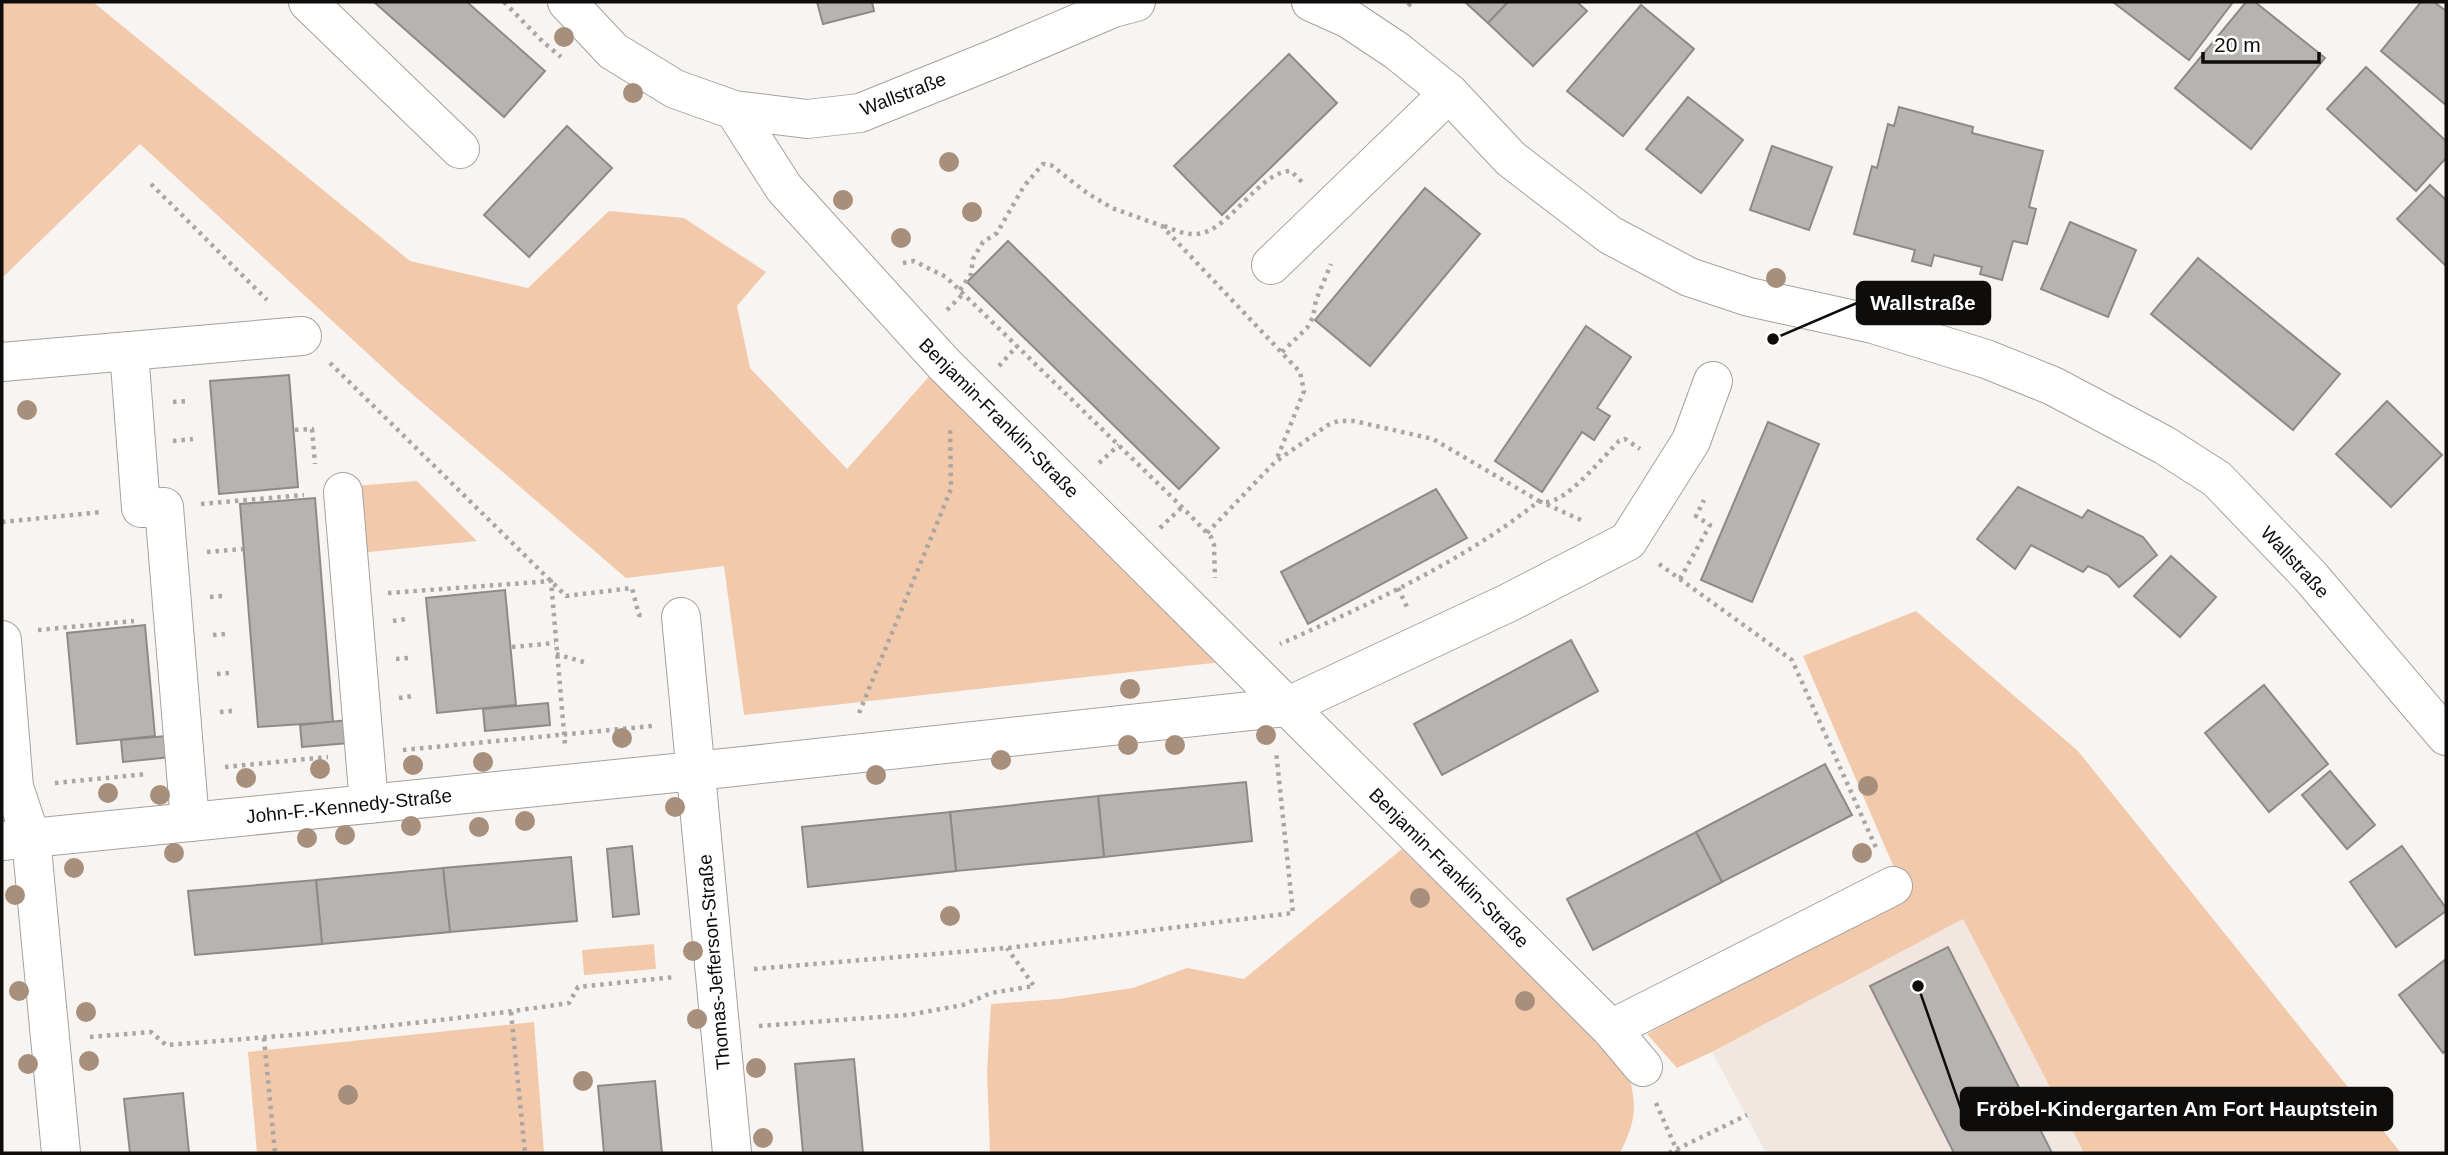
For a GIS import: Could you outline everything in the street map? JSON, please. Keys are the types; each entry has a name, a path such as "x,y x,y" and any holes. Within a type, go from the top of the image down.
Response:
{"street":[{"path":"308,2 460,149"},
{"name":"Wallstraße","path":"567,2 613,51 675,89 734,110 807,119 860,113 1113,8 1136,2"},
{"name":"Wallstraße","path":"1311,2 1349,19 1397,51 1449,93 1511,159 1610,235 1689,277 1749,297 1873,324 1986,359 2053,386 2164,444 2217,479 2310,576 2446,736"},
{"path":"1271,265 1449,93"},
{"name":"Benjamin-Franklin-Straße","path":"734,110 785,188 943,363 1611,1029 1643,1067"},
{"path":"2,362 302,336"},
{"path":"129,351 173,618 190,822"},
{"path":"696,771 1286,707 1510,602 1628,541 1691,441 1713,381"},
{"path":"343,492 369,804"},
{"name":"Thomas-Jefferson-Straße","path":"681,617 732,1153"},
{"path":"15,635 16,840 50,1040 61,1153"},
{"name":"John-F.-Kennedy-Straße","path":"16,840 696,771"},
{"path":"1611,1029 1893,886"}],"path":[{"path":"960,290 971,274 974,259 983,242 997,233 1024,186 1042,164 1051,165 1087,193 1112,208 1162,226 1300,372 1304,391 1275,462"},
{"path":"151,184 566,596 632,588 639,615 670,612 681,617"},
{"path":"897,264 914,261 922,263 946,277 1207,533 1214,545 1214,589"},
{"path":"841,756 951,489 951,440 943,363"},
{"path":"1207,533 1275,462 1328,425 1338,421 1354,421 1433,439 1539,501 1488,539 1409,582 1349,614 1241,662"},
{"path":"295,430 312,429"},
{"path":"2,522 343,492"},
{"path":"1628,541 1792,660 1893,886"},
{"path":"352,596 551,581"},
{"path":"551,581 570,784"},
{"path":"15,635 173,618"},
{"path":"512,647 555,643"},
{"path":"556,654 584,662"},
{"path":"50,1040 151,1031 166,1045 264,1038 512,1012 569,1003 578,987 1007,948 1293,913 1275,734 1286,707"},
{"path":"720,1030 908,1015 963,1005 991,993 1034,986 1007,948"},
{"path":"512,1012 525,1153"},
{"path":"264,1038 275,1153"},
{"path":"1643,1067 1650,1090 1677,1151"},
{"path":"1670,1153 1747,1115"}],"shaded area":[{"path":"2,2 93,2 410,261 528,288 609,211 684,218 766,272 737,306 750,368 847,469 933,372 1222,662 744,715 724,566 626,578 404,387 140,144 2,278"},
{"path":"417,481 477,541 360,553 354,486"},
{"path":"1916,611 2078,751 2401,1153 2084,1153 1963,919 1677,1068 1647,1034 1904,891 1803,656"},
{"path":"1402,849 1629,1074 1633,1115 1620,1153 990,1153 987,1072 991,1004 1058,999 1133,988 1187,968 1244,979"},
{"path":"1963,919 2084,1153 1766,1153 1712,1052"},
{"path":"654,944 656,969 584,975 582,950"},
{"path":"534,1022 544,1153 257,1153 248,1052"}],"building":[{"path":"374,2 467,2 545,71 504,117"},
{"path":"817,2 872,2 874,11 823,24"},
{"path":"1465,2 1508,2 1488,23"},
{"path":"1508,2 1577,2 1587,11 1533,66 1488,23"},
{"path":"2113,2 2233,2 2189,60"},
{"path":"2246,2 2255,2 2325,58 2251,149 2175,88"},
{"path":"2421,2 2434,2 2446,11 2446,105 2381,51"},
{"path":"1641,5 1694,49 1623,136 1567,91"},
{"path":"1289,54 1337,103 1222,215 1174,166"},
{"path":"2366,67 2446,141 2446,158 2416,191 2327,109"},
{"path":"1688,97 1743,140 1701,193 1646,149"},
{"path":"1899,107 1973,127 1972,133 2043,151 2029,207 2036,209 2027,244 2013,241 2002,280 1980,274 1982,267 1934,255 1931,266 1912,261 1915,250 1854,234 1872,166 1877,168 1888,124 1894,126"},
{"path":"567,126 612,168 529,257 484,215"},
{"path":"1772,146 1832,167 1809,230 1750,210"},
{"path":"2430,185 2446,200 2446,266 2397,219"},
{"path":"1425,188 1480,234 1370,366 1315,320"},
{"path":"2070,222 2136,250 2108,317 2041,289"},
{"path":"1008,241 1219,448 1179,489 967,282"},
{"path":"2198,258 2340,374 2293,430 2151,314"},
{"path":"1586,326 1631,357 1597,408 1610,416 1594,440 1582,432 1542,492 1495,461"},
{"path":"289,375 298,487 219,494 210,381"},
{"path":"2387,401 2442,455 2391,507 2336,454"},
{"path":"1768,422 1819,444 1752,602 1701,580"},
{"path":"2018,487 2082,518 2088,510 2143,537 2157,555 2119,587 2108,575 2088,566 2083,572 2031,545 2015,569 1977,539"},
{"path":"1436,489 1467,538 1308,624 1281,572"},
{"path":"315,498 333,722 258,727 240,504"},
{"path":"2171,556 2216,597 2180,637 2134,596"},
{"path":"505,590 516,705 437,713 426,598"},
{"path":"145,625 155,736 77,744 67,633"},
{"path":"1571,640 1598,691 1442,775 1414,724"},
{"path":"2264,685 2328,764 2269,812 2205,733"},
{"path":"548,703 550,725 485,731 483,709"},
{"path":"358,719 361,742 302,747 300,725"},
{"path":"178,735 181,756 123,762 121,740"},
{"path":"1825,764 1852,815 1722,882 1696,832"},
{"path":"2330,771 2375,825 2347,849 2302,795"},
{"path":"1246,782 1252,841 1104,857 1098,796"},
{"path":"1098,796 1104,857 956,871 950,812"},
{"path":"950,812 956,871 808,887 802,827"},
{"path":"1696,832 1722,882 1593,950 1567,899"},
{"path":"632,846 639,914 613,917 607,849"},
{"path":"2402,846 2446,911 2396,947 2350,882"},
{"path":"571,857 577,921 450,932 443,868"},
{"path":"443,868 450,932 322,944 316,880"},
{"path":"316,880 322,944 195,955 188,891"},
{"path":"1948,947 2052,1153 1954,1153 1870,986"},
{"path":"2446,959 2446,1050 2443,1053 2399,995"},
{"path":"854,1059 863,1153 803,1153 795,1064"},
{"path":"655,1081 662,1153 604,1153 598,1086"},
{"path":"183,1093 189,1153 130,1153 124,1099"}],"place":[{"name":"Wallstraße","path":"1773,339"},
{"name":"Fröbel-Kindergarten Am Fort Hauptstein","path":"1918,986"}]}
